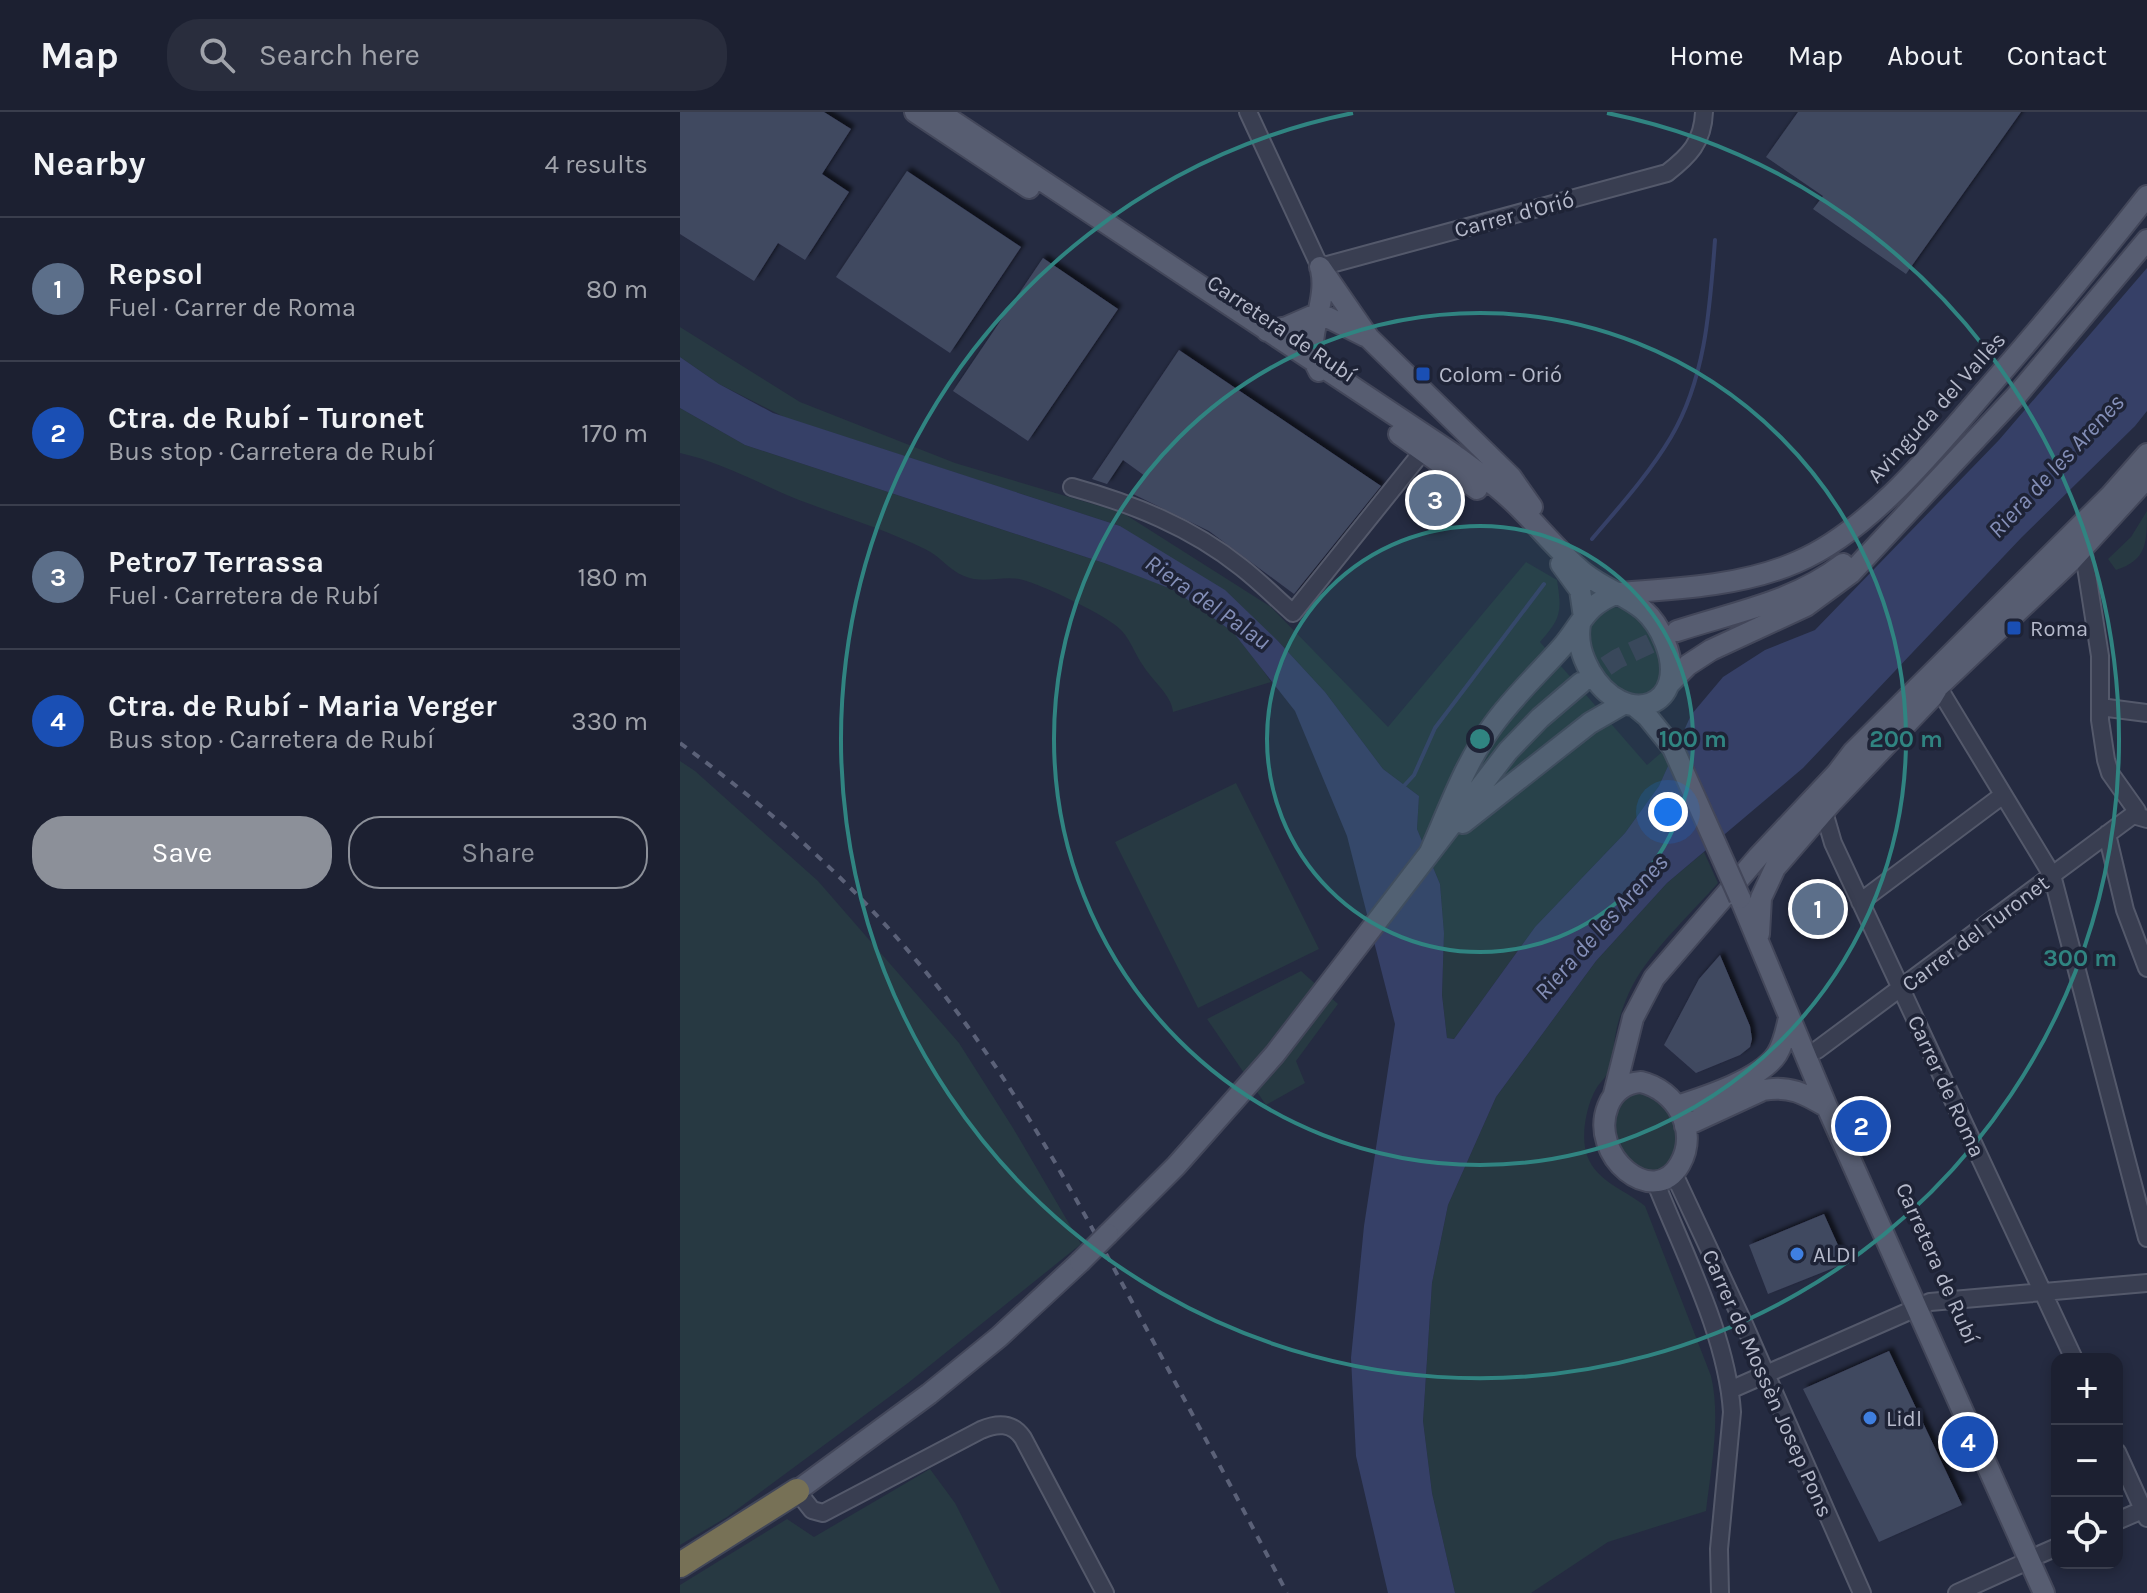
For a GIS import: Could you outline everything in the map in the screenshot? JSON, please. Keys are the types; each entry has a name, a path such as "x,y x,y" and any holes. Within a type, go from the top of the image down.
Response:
{"highway":[{"path":"680,1565 797,1491"}],"main road":[{"name":"Carretera de Rubí","path":"915,112 1377,419 1485,495 1546,547 1575,580 1580,590 1582,621"},
{"name":"Carretera de Rubí","path":"939,112 1484,477 1583,572 1616,596"},
{"name":"Avinguda del Vallès","path":"1616,596 1779,569 1798,562 1843,534 1910,477 2063,301 2147,196"},
{"path":"1470,797 1556,752 1590,723 1629,705 1652,702 1688,665 1711,650 1786,617 1838,584 1876,548 2017,395 2147,240"},
{"path":"1320,267 1324,285 1313,351 1315,363 1323,375 1369,409 1377,419"},
{"path":"1320,267 1369,338 1511,477 1553,541"},
{"path":"1267,331 1287,327 1319,313"},
{"path":"1319,313 1369,338"},
{"path":"1627,1042 1635,1064 1651,1084 1664,1092 1681,1116 1687,1135 1683,1157 1664,1178 1633,1176 1622,1168 1608,1147 1603,1119 1614,1094 1627,1042 1633,1018 1663,966 1874,730 2093,513 2147,454"},
{"path":"1701,623 1790,584 1822,566 1879,518 1910,477"},
{"path":"1763,948 1761,898 1775,868 1938,687 2083,548 2147,478"},
{"path":"1677,631 1774,601 1830,574 1930,486"},
{"path":"2083,548 2084,532 2093,513"},
{"path":"1430,852 1470,797 1492,725 1582,621 1588,609 1616,596 1640,605 1663,636 1671,668 1666,688 1665,717 1673,748"},
{"path":"1582,621 1579,640 1585,661 1600,686 1629,705 1673,748"},
{"path":"797,1491 929,1394 999,1337 1108,1234 1237,1099 1313,1007 1470,797 1524,734 1581,683"},
{"path":"1837,773 1925,694 1938,687"},
{"name":"Carretera de Rubí","path":"1673,748 1763,948 1827,1107 1924,1304 2058,1593"},
{"name":"Carretera de Rubí","path":"1763,948 1790,991 1817,1050 1924,1304"},
{"path":"1786,1010 1807,1042 1817,1050"},
{"path":"1681,1116 1765,1067 1779,1050 1786,1010"},
{"path":"1614,1094 1633,1083 1651,1084"},
{"path":"1681,1116 1773,1088 1794,1089 1827,1107"},
{"name":"Carretera de Rubí","path":"2042,1554 2044,1593"}],"street":[{"path":"1248,112 1320,267"},
{"name":"Carrer d'Orió","path":"1320,267 1667,173 1684,161 1696,144 1703,130 1704,112"},
{"path":"1072,487 1135,507 1197,537 1242,567 1293,613 1423,451"},
{"path":"2083,548 2100,656 2100,707 2110,773 2140,817"},
{"path":"1938,687 2052,875 2147,1238"},
{"path":"2100,707 2147,713"},
{"path":"1860,902 2003,795"},
{"name":"Carrer de Roma","path":"1824,812 1833,843 2071,1353"},
{"name":"Carrer del Turonet","path":"1817,1050 2107,834 2140,817"},
{"path":"2107,834 2125,910 2147,968"},
{"path":"1664,1178 1714,1329 1730,1390 1731,1426 1719,1549 1720,1593"},
{"name":"Carrer de Mossèn Josep Pons","path":"1664,1178 1744,1324 1862,1593"},
{"path":"1730,1390 1924,1304 2147,1283"},
{"path":"797,1491 812,1510 823,1513 981,1430 992,1425 1011,1427 1018,1430 1023,1438 1105,1593"},
{"path":"2123,1464 2146,1512 2123,1519"},
{"path":"1957,1593 2042,1554"}],"shaded area":[{"path":"680,327 800,402 955,463 1123,513 1271,607 1388,727 1526,562 1557,580 1558,614 1540,642 1647,765 1684,733 1659,786 1625,833 1535,927 1454,1039 1447,1038 1442,995 1444,933 1440,884 1417,829 1419,796 1383,769 1325,692 1278,641 1120,526 784,417 719,384 680,357"},
{"path":"680,408 745,445 1163,585 1185,596 1233,632 1271,682 1173,712 1166,694 1144,667 1125,635 1103,617 1019,579 964,576 910,542 680,453"},
{"path":"2147,511 2143,549 2134,561 2116,570 2108,559 2131,537"},
{"path":"1614,607 1630,611 1638,618 1656,645 1661,676 1658,684 1646,694 1631,693 1615,685 1592,653 1589,635 1596,619"},
{"path":"680,761 818,881 959,1043 1081,1244 908,1383 727,1517 680,1545"},
{"path":"1236,783 1319,949 1198,1008 1115,842"},
{"path":"1704,852 1718,883 1663,943 1632,987 1619,1019 1609,1070 1589,1105 1584,1143 1589,1160 1600,1175 1645,1206 1711,1376 1715,1426 1706,1511 1608,1542 1531,1593 1455,1593 1432,1493 1423,1421 1432,1283 1448,1205 1496,1097 1596,961 1667,883"},
{"path":"1301,971 1338,1004 1296,1061 1305,1083 1266,1105 1207,1019"},
{"path":"1638,1092 1653,1098 1667,1109 1678,1132 1678,1144 1670,1166 1650,1173 1625,1159 1615,1138 1617,1110 1628,1096"},
{"path":"930,1469 955,1503 1001,1593 680,1593 680,1585 787,1519 814,1537"}],"water":[{"path":"2147,268 2147,411 2022,537 1803,768 1667,883 1596,961 1496,1097 1448,1205 1432,1283 1423,1421 1432,1493 1455,1593 1388,1593 1356,1456 1351,1358 1364,1226 1395,1024 1347,836 1295,711 1233,632 1174,590 1104,563 745,445 680,408 680,357 719,384 773,413 1120,526 1225,590 1325,692 1383,769 1419,796 1417,829 1440,884 1444,933 1442,995 1447,1038 1454,1039 1535,927 1625,833 1659,786 1691,715 1723,677 1765,650 1815,630 1999,440"}],"building":[{"path":"680,112 824,112 851,129 822,174 849,192 805,260 778,243 754,281 680,234"},
{"path":"1798,112 2021,112 1906,274 1813,209 1823,196 1766,157"},
{"path":"907,171 1021,247 950,353 836,277"},
{"path":"1043,258 1118,309 1028,441 953,391"},
{"path":"1179,350 1381,486 1294,594 1209,531 1133,494 1145,476 1123,460 1107,484 1092,479"},
{"path":"1720,955 1750,1026 1752,1039 1750,1047 1740,1055 1696,1073 1664,1045 1699,979"},
{"name":"ALDI","path":"1824,1214 1846,1263 1768,1294 1749,1245"},
{"name":"Lidl","path":"1889,1351 1962,1505 1879,1542 1803,1389"}],"waterway":[{"path":"1592,539 1653,464 1683,414 1704,341 1715,240"},
{"path":"1402,788 1414,775 1435,728 1544,584"}],"tunnel":[{"path":"1581,683 1617,659 1677,631"}],"railway":[{"path":"680,743 774,817 833,871 915,959 977,1039 1083,1211 1287,1593"}],"place":[{"name":"Colom - Orió","path":"1423,374"},
{"name":"Petro7 Terrassa","path":"1435,500"},
{"name":"Roma","path":"2014,628"},
{"name":"Repsol","path":"1818,909"},
{"name":"Ctra. de Rubí - Turonet","path":"1861,1126"},
{"name":"ALDI","path":"1797,1254"},
{"name":"Lidl","path":"1870,1418"},
{"name":"Ctra. de Rubí - Maria Verger","path":"1968,1442"}],"water label":[{"name":"Riera de les Arenes","path":"2056,466"},
{"name":"Riera del Palau","path":"1208,602"},
{"name":"Riera de les Arenes","path":"1601,927"}]}
